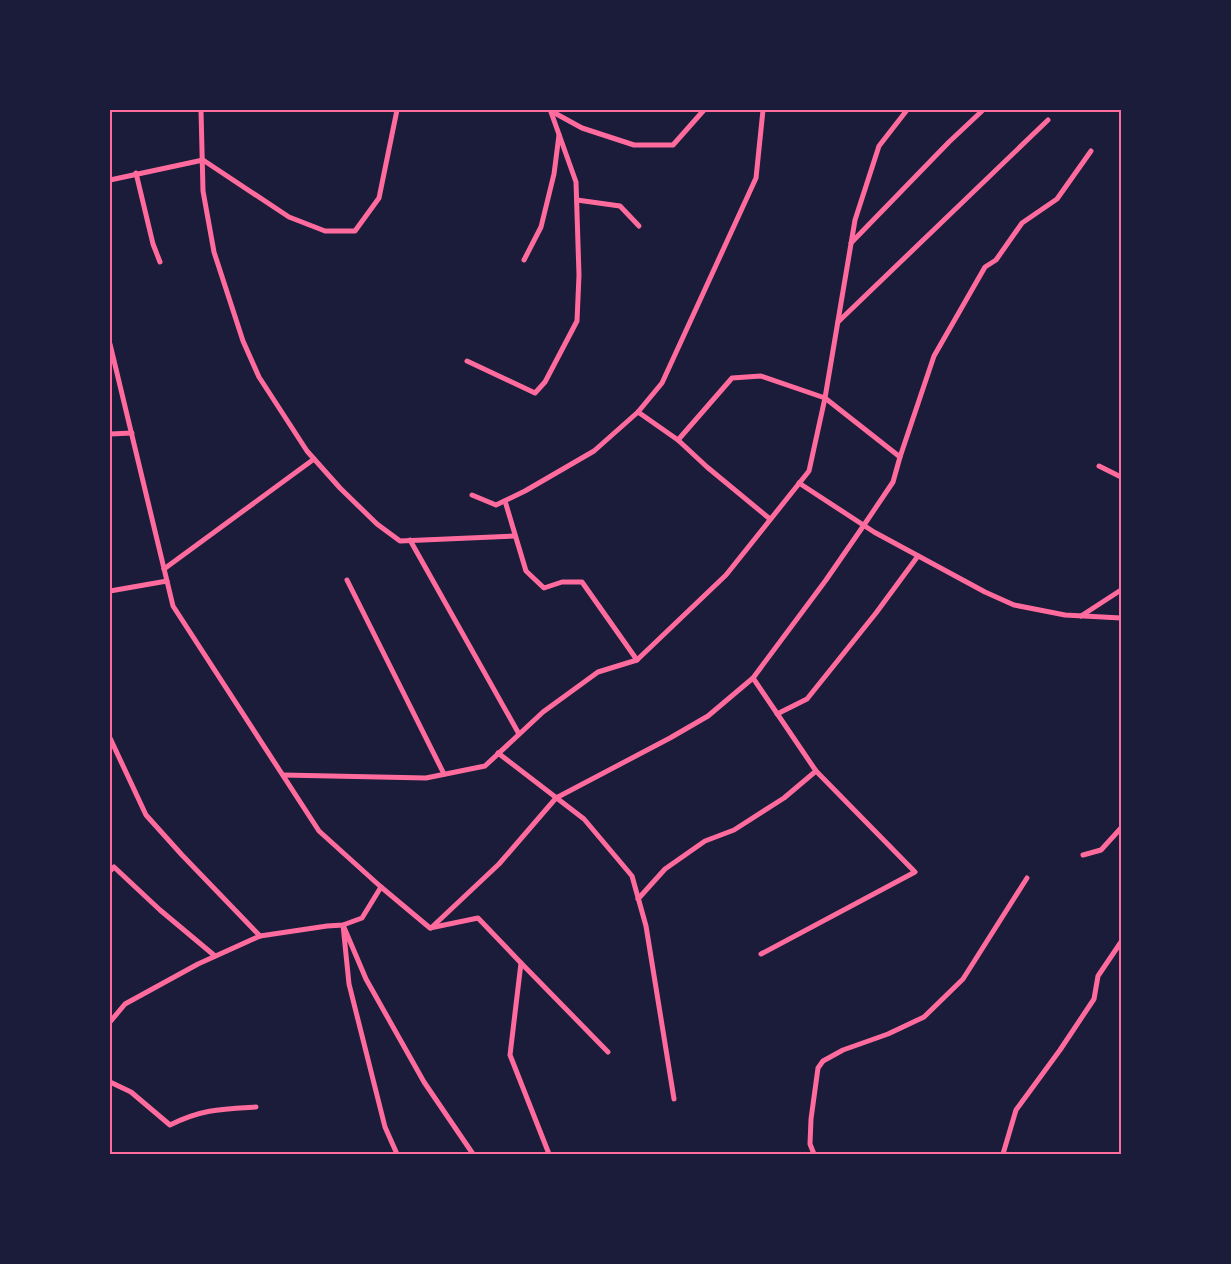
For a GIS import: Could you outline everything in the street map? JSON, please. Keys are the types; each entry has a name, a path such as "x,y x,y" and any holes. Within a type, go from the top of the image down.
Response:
{"street":[{"path":"201,110 203,191 214,252 243,341 260,377 307,451 340,488 377,524 400,541 515,536"},
{"path":"110,180 203,160 289,218 325,231 356,231 379,198 397,110"},
{"path":"550,111 582,128 634,145 673,145 704,110"},
{"path":"472,495 496,505 525,492 594,450 638,412 662,383 756,178 763,110"},
{"path":"283,775 426,778 485,766 543,712 598,672 637,660 726,575 809,471 825,398 855,220 880,146 907,110"},
{"path":"851,243 948,142 983,110"},
{"path":"467,361 534,393 546,382 577,321 579,275 576,182 550,111"},
{"path":"838,322 1048,120"},
{"path":"524,260 540,228 554,174 560,135"},
{"path":"430,928 499,864 556,798 708,716 753,678 826,580 893,482 934,356 985,267 996,260 1022,223 1057,199 1091,150"},
{"path":"136,173 153,244 160,262"},
{"path":"577,200 620,206 639,226"},
{"path":"110,344 173,606 319,832 381,888 430,928"},
{"path":"678,440 732,378 761,376 825,398 900,458"},
{"path":"638,412 678,440 707,467 770,519"},
{"path":"110,434 132,433"},
{"path":"164,569 314,459"},
{"path":"1098,466 1121,477"},
{"path":"799,483 864,525 918,556 985,592 1014,605 1065,615 1121,618"},
{"path":"505,501 526,571 544,588 562,582 582,582 637,660"},
{"path":"410,540 519,734"},
{"path":"777,714 807,698 876,613 918,556"},
{"path":"347,580 444,774"},
{"path":"110,591 167,581"},
{"path":"1081,616 1121,590"},
{"path":"753,678 816,771 915,872 761,954"},
{"path":"110,738 146,815 260,936"},
{"path":"498,753 584,819 632,876 646,926 674,1098"},
{"path":"638,899 665,869 705,841 734,830 784,798 816,771"},
{"path":"1084,855 1101,850 1121,828"},
{"path":"110,871 114,867 160,910 215,956"},
{"path":"814,1154 810,1144 811,1120 818,1068 823,1061 843,1050 888,1034 924,1017 963,979 1027,878"},
{"path":"110,1022 125,1004 215,956 260,936 343,925 362,918 381,888"},
{"path":"430,928 478,918 608,1052"},
{"path":"343,925 349,984 385,1127 397,1154"},
{"path":"343,925 366,979 424,1082 473,1154"},
{"path":"1004,1154 1016,1110 1060,1050 1094,999 1098,976 1121,942"},
{"path":"521,963 510,1055 549,1154"},
{"path":"110,1082 131,1092 170,1125 191,1115 216,1109 256,1107"}]}
